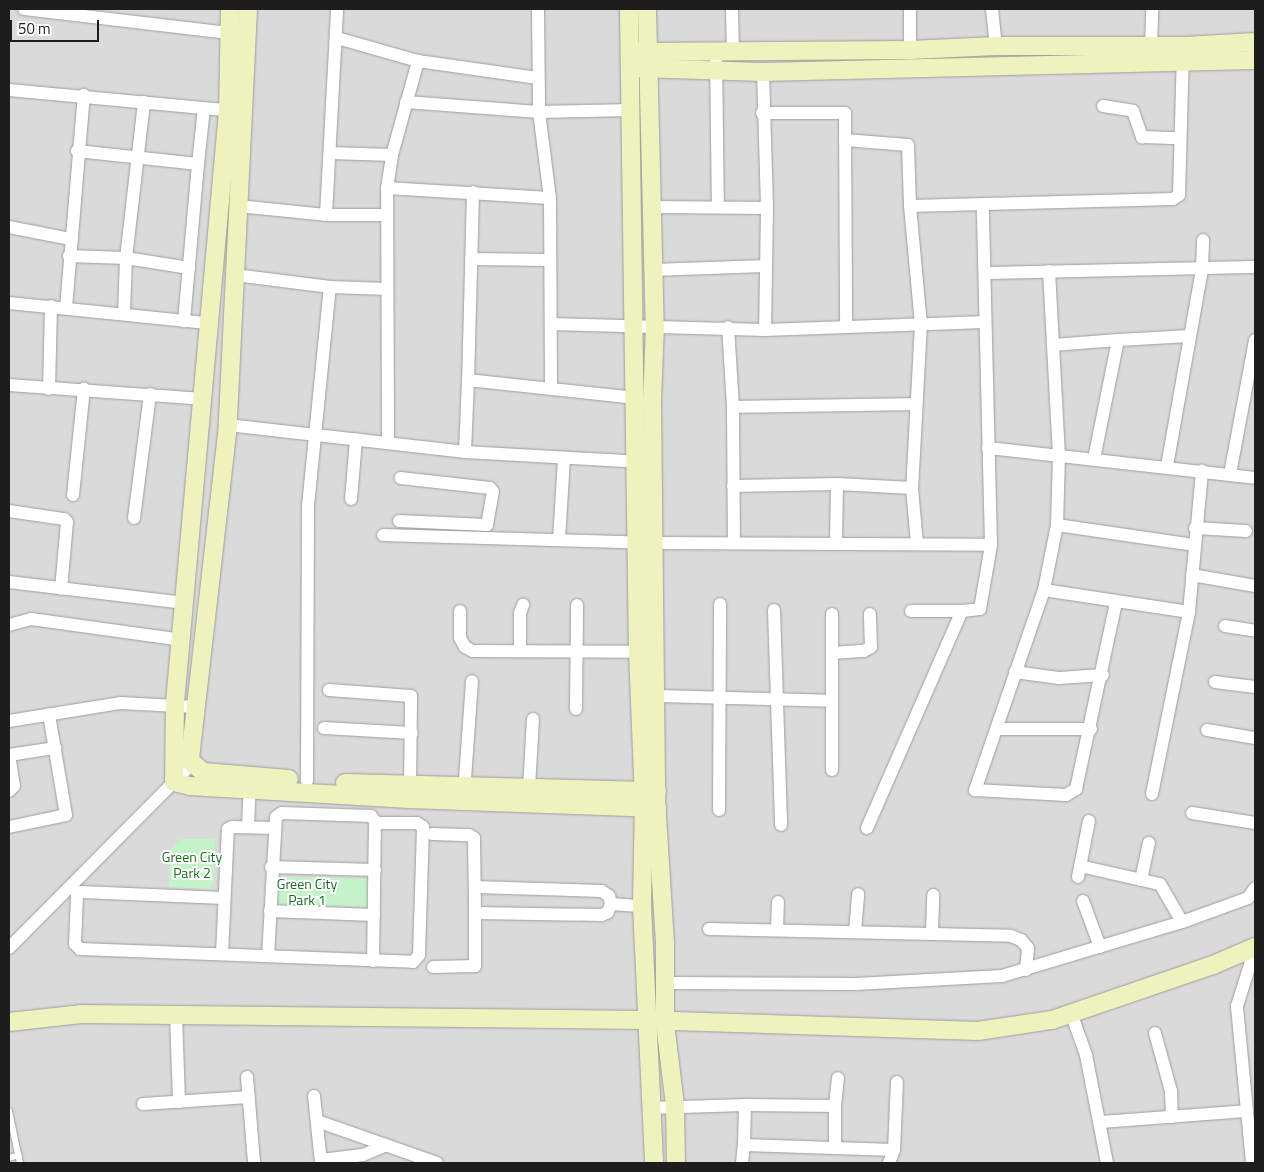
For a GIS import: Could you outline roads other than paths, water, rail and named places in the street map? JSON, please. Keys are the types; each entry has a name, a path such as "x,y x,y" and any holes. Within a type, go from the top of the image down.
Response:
{"street":[{"path":"24,9 143,15 240,34"},
{"path":"230,9 240,34"},
{"path":"248,9 240,34 236,111 238,206 228,425 190,761 203,772 250,783 464,794 650,799"},
{"path":"326,215 337,38 337,9"},
{"path":"538,9 540,112 550,198 551,389"},
{"path":"630,9 630,110 636,398 645,462"},
{"path":"647,9 655,326 645,462 646,543 657,696 642,906 645,1020 654,1163"},
{"path":"718,207 722,59 732,9"},
{"path":"910,9 910,50"},
{"path":"992,9 996,46"},
{"path":"1151,46 1152,9"},
{"path":"337,38 418,62 538,78"},
{"path":"722,59 763,72 1183,54 1255,42"},
{"path":"630,59 649,61 722,59 996,46 1151,46 1183,54 1255,60"},
{"path":"910,206 983,206 1173,200 1179,195 1179,138 1183,54"},
{"path":"388,442 387,188 392,155 418,62"},
{"path":"763,72 762,113 766,208 765,330"},
{"path":"9,90 84,95 236,111"},
{"path":"66,308 77,151 84,95"},
{"path":"124,313 126,258 136,158 144,102"},
{"path":"406,102 540,112 630,110"},
{"path":"1103,106 1133,111 1142,138 1179,138"},
{"path":"184,320 204,108"},
{"path":"174,782 175,704 183,640 207,323 236,111"},
{"path":"762,113 845,113 846,327"},
{"path":"845,140 908,145 910,206 921,324 915,404 912,488 916,544"},
{"path":"77,151 198,164"},
{"path":"330,153 392,155"},
{"path":"387,188 550,198"},
{"path":"464,452 468,380 473,192"},
{"path":"238,206 326,215 387,215"},
{"path":"911,611 980,609 991,545 983,206"},
{"path":"651,207 766,208"},
{"path":"9,227 71,239"},
{"path":"1167,466 1202,270 1203,240"},
{"path":"69,256 126,258 189,268"},
{"path":"471,259 550,260"},
{"path":"653,270 765,266"},
{"path":"985,273 1202,270 1255,267"},
{"path":"1049,271 1059,456 1058,525 1044,590 975,790 1066,795 1076,789 1103,675 1116,603"},
{"path":"234,275 330,287 388,289"},
{"path":"307,781 308,506 313,435 330,287"},
{"path":"9,303 124,313 232,326"},
{"path":"49,389 50,306"},
{"path":"551,324 635,327 728,327 765,330 985,322"},
{"path":"728,327 733,407 734,543"},
{"path":"1053,345 1190,336"},
{"path":"1094,459 1118,340"},
{"path":"1230,474 1255,340"},
{"path":"468,380 636,398"},
{"path":"9,385 150,394 229,402"},
{"path":"73,495 84,389"},
{"path":"134,518 150,394"},
{"path":"733,407 915,404"},
{"path":"228,425 464,452 645,462"},
{"path":"351,499 356,439"},
{"path":"988,448 1167,466 1255,478"},
{"path":"559,540 564,458"},
{"path":"1152,794 1189,612 1195,528 1202,471"},
{"path":"399,521 488,524 493,490 401,478"},
{"path":"733,486 836,484 912,488"},
{"path":"836,484 836,542"},
{"path":"9,511 64,519 67,522 61,589"},
{"path":"443,537 444,523"},
{"path":"1058,525 1194,545"},
{"path":"1195,528 1246,532"},
{"path":"383,535 646,543 836,542 991,545"},
{"path":"646,543 638,652 666,982 665,1023 675,1106 676,1163"},
{"path":"1192,575 1255,586"},
{"path":"9,582 186,602"},
{"path":"1044,590 1116,603 1189,612"},
{"path":"719,810 720,604"},
{"path":"520,650 520,612 522,605"},
{"path":"576,708 577,605"},
{"path":"774,610 781,825"},
{"path":"460,611 460,638 465,647 473,651 638,652"},
{"path":"867,828 962,611"},
{"path":"832,614 832,770"},
{"path":"832,653 864,651 871,647 870,614"},
{"path":"9,625 31,619 183,640"},
{"path":"1225,626 1255,631"},
{"path":"1015,672 1059,678 1103,675"},
{"path":"464,794 472,681"},
{"path":"1215,682 1255,687"},
{"path":"329,690 411,696 410,786"},
{"path":"657,696 719,696 832,701"},
{"path":"9,721 120,703 175,704 196,707"},
{"path":"9,827 66,816 49,714"},
{"path":"529,788 534,719"},
{"path":"324,728 412,733"},
{"path":"997,729 1091,729"},
{"path":"1207,730 1255,738"},
{"path":"9,791 14,786 9,755 55,748"},
{"path":"9,948 192,764"},
{"path":"174,782 190,786 307,781 410,786 464,794 529,788 650,799"},
{"path":"248,827 250,783"},
{"path":"268,956 273,828 276,817 282,813 371,816 375,823 373,961"},
{"path":"1192,813 1255,823"},
{"path":"1089,821 1079,872 1141,880 1163,886 1182,922"},
{"path":"224,898 81,892 77,896 75,944 80,948 413,962 419,958 423,827 417,823 375,823"},
{"path":"222,954 227,832 232,827 273,828"},
{"path":"432,834 472,835 475,887 474,966 433,967"},
{"path":"1141,880 1149,843"},
{"path":"271,867 375,870"},
{"path":"475,887 602,890 609,896 610,904 608,912 602,915 475,913"},
{"path":"666,982 924,982 1002,976 1182,922 1248,898 1255,888"},
{"path":"856,931 858,894"},
{"path":"932,932 933,895"},
{"path":"1083,901 1100,946"},
{"path":"777,930 778,902"},
{"path":"610,904 642,906"},
{"path":"270,911 374,914"},
{"path":"710,929 932,932 1016,937 1028,948 1026,970"},
{"path":"9,1022 81,1014 645,1020 665,1023 978,1030 1052,1020 1213,965 1255,948"},
{"path":"1252,1163 1237,1006 1255,948"},
{"path":"1071,1013 1086,1055 1108,1163"},
{"path":"176,1015 180,1102"},
{"path":"1155,1033 1171,1092 1172,1117"},
{"path":"247,1077 254,1163"},
{"path":"835,1147 835,1106 838,1078"},
{"path":"889,1163 894,1150 898,1082"},
{"path":"314,1096 321,1162 363,1155 386,1145"},
{"path":"142,1104 248,1097"},
{"path":"650,1108 675,1106 835,1106"},
{"path":"742,1163 744,1106"},
{"path":"1100,1122 1246,1111"},
{"path":"317,1121 437,1163"},
{"path":"744,1145 894,1150"}],"lane":[{"path":"9,1110 20,1163"},
{"path":"9,1158 19,1155"}],"park label":[{"name":"Green City Park 2","path":"192,866"},
{"name":"Green City Park 1","path":"307,892"}]}
